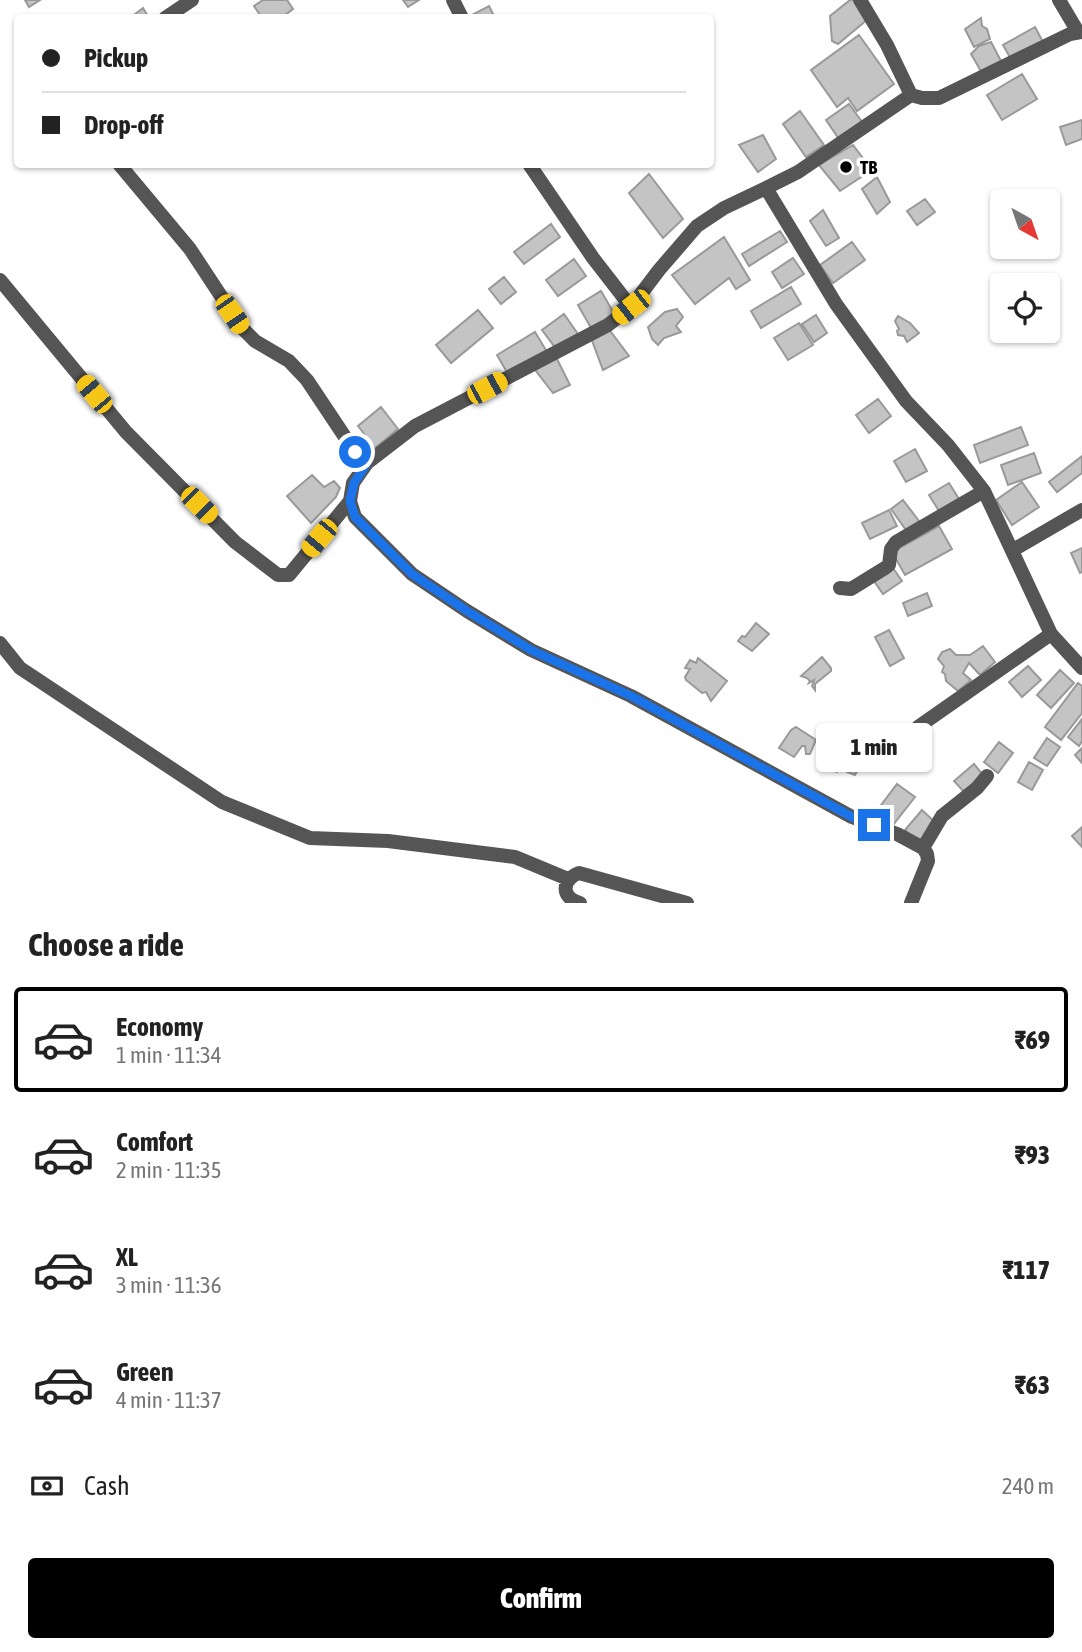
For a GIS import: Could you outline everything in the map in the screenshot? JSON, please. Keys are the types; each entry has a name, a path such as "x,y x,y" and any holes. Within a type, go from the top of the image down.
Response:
{"street":[{"path":"171,14 192,0"},
{"path":"860,0 887,45 911,95 922,98 939,98 1080,32 1059,0"},
{"path":"0,280 126,432 235,542 278,575 289,575 350,501 354,483 367,463 415,426 608,325 631,307 697,226 724,208 808,166 911,95"},
{"path":"122,168 190,249 242,328 255,341 289,361 307,380 355,452 367,463"},
{"path":"532,168 631,307"},
{"path":"766,188 836,304 906,401 948,445 984,491 1051,634 1082,668"},
{"path":"840,589 851,589 885,568 889,565 891,549 896,542 984,491"},
{"path":"350,501 355,517 412,574 531,650 631,696 852,817 897,834 923,848 928,854 928,861 911,903"},
{"path":"1013,550 1082,510"},
{"path":"918,727 1051,634"},
{"path":"0,643 20,668 222,802 310,838 388,841 515,857 568,879"},
{"path":"923,848 942,816 977,788 987,776"},
{"path":"580,903 572,901 565,893 568,879 579,873 687,903"}],"building":[{"path":"25,0 40,0 29,7"},
{"path":"263,0 287,0 293,9 286,14 259,14 254,6"},
{"path":"403,0 419,0 408,7"},
{"path":"850,0 856,0 868,19 838,44 832,41 830,16"},
{"path":"489,6 493,14 474,14"},
{"path":"143,8 147,14 135,14"},
{"path":"981,18 982,26 987,29 990,39 974,47 965,29"},
{"path":"1035,27 1043,42 1012,61 1003,45"},
{"path":"859,35 894,84 857,111 848,98 837,107 811,70"},
{"path":"991,42 1001,61 982,73 971,54 979,46"},
{"path":"1022,74 1037,99 1002,120 987,95"},
{"path":"849,104 863,123 839,139 826,120"},
{"path":"800,111 824,145 806,157 783,124"},
{"path":"1082,120 1082,139 1066,145 1060,127"},
{"path":"763,135 776,159 758,172 739,145"},
{"name":"TB","path":"853,145 872,170 840,191 819,165"},
{"path":"649,174 683,219 663,238 629,193"},
{"name":"TB","path":"877,177 890,202 877,214 862,189"},
{"path":"925,199 935,212 917,225 907,211"},
{"name":"TB","path":"823,210 839,238 826,246 810,221"},
{"path":"551,224 560,237 524,264 514,252"},
{"path":"780,231 787,242 749,266 742,254"},
{"path":"724,237 750,280 736,289 729,278 695,304 672,275"},
{"path":"852,242 865,260 833,283 820,265"},
{"path":"793,258 804,274 782,288 772,272"},
{"path":"574,259 586,276 558,296 546,280"},
{"path":"504,277 516,292 501,304 489,289"},
{"path":"791,287 801,304 761,328 751,311"},
{"path":"601,291 615,315 591,328 578,305"},
{"path":"677,309 683,317 676,326 681,332 664,338 658,345 652,339 648,327 665,312"},
{"path":"478,310 493,328 451,363 436,345"},
{"path":"564,314 578,334 557,350 542,330"},
{"path":"816,315 827,333 814,342 802,324"},
{"path":"898,316 910,323 919,333 907,342 904,336 898,335 899,329 895,321"},
{"path":"799,323 813,345 788,360 774,338"},
{"path":"608,328 629,356 603,370 591,338"},
{"path":"535,332 547,352 508,374 497,355"},
{"path":"555,355 570,385 553,393 533,367"},
{"path":"878,399 891,416 869,433 856,415"},
{"path":"381,407 398,429 375,448 358,426"},
{"path":"1021,427 1028,445 980,463 974,445"},
{"path":"915,449 927,471 906,482 894,461"},
{"path":"1034,453 1041,473 1008,485 1001,465"},
{"path":"1082,456 1082,473 1057,492 1049,482"},
{"path":"312,475 324,487 334,481 340,488 336,497 311,523 287,496"},
{"path":"1022,482 1039,507 1012,525 996,500"},
{"path":"949,483 959,499 939,511 929,495"},
{"path":"903,500 919,521 906,530 891,509"},
{"path":"889,510 897,526 870,539 862,523"},
{"path":"939,526 952,549 905,575 892,552"},
{"path":"1082,548 1082,572 1080,573 1071,553"},
{"path":"893,568 902,581 883,594 874,581"},
{"path":"927,593 932,606 908,616 903,603"},
{"path":"756,623 769,634 752,651 738,641 742,636 745,637"},
{"path":"889,630 904,658 890,666 875,637"},
{"path":"983,646 995,662 980,675 969,663 963,673 971,680 958,691 946,681 942,672 944,666 938,659 942,652 950,649 956,655 970,655"},
{"path":"822,657 831,671 815,684 815,690 812,686 814,680 809,683 807,678 801,676"},
{"path":"698,658 727,681 711,701 706,692 702,693 685,677 690,669 685,668 690,660 696,663"},
{"path":"1028,666 1041,680 1022,697 1009,682"},
{"path":"1060,670 1074,683 1051,708 1037,695"},
{"path":"1078,683 1082,686 1082,713 1061,740 1045,727"},
{"path":"1082,719 1082,741 1079,746 1068,737"},
{"path":"796,727 816,740 810,754 806,754 805,746 802,746 794,757 779,748"},
{"path":"890,728 904,743 886,758 873,743"},
{"path":"1047,738 1060,747 1047,766 1034,758"},
{"path":"999,742 1013,753 998,773 984,762"},
{"path":"836,743 865,757 855,775 847,772 850,764 842,760 837,772 824,766"},
{"path":"1082,748 1082,763 1075,755"},
{"path":"1029,762 1043,770 1032,790 1018,782"},
{"path":"974,764 984,776 964,792 954,781"},
{"path":"897,784 915,797 889,830 872,817"},
{"path":"922,810 937,824 920,844 905,830"},
{"path":"1082,827 1082,847 1072,836"}],"place":[{"name":"TB","path":"846,167"}],"route":[{"path":"355,452 367,463 354,483 350,501 355,517 412,574 531,650 631,696 852,817 874,825"}]}
